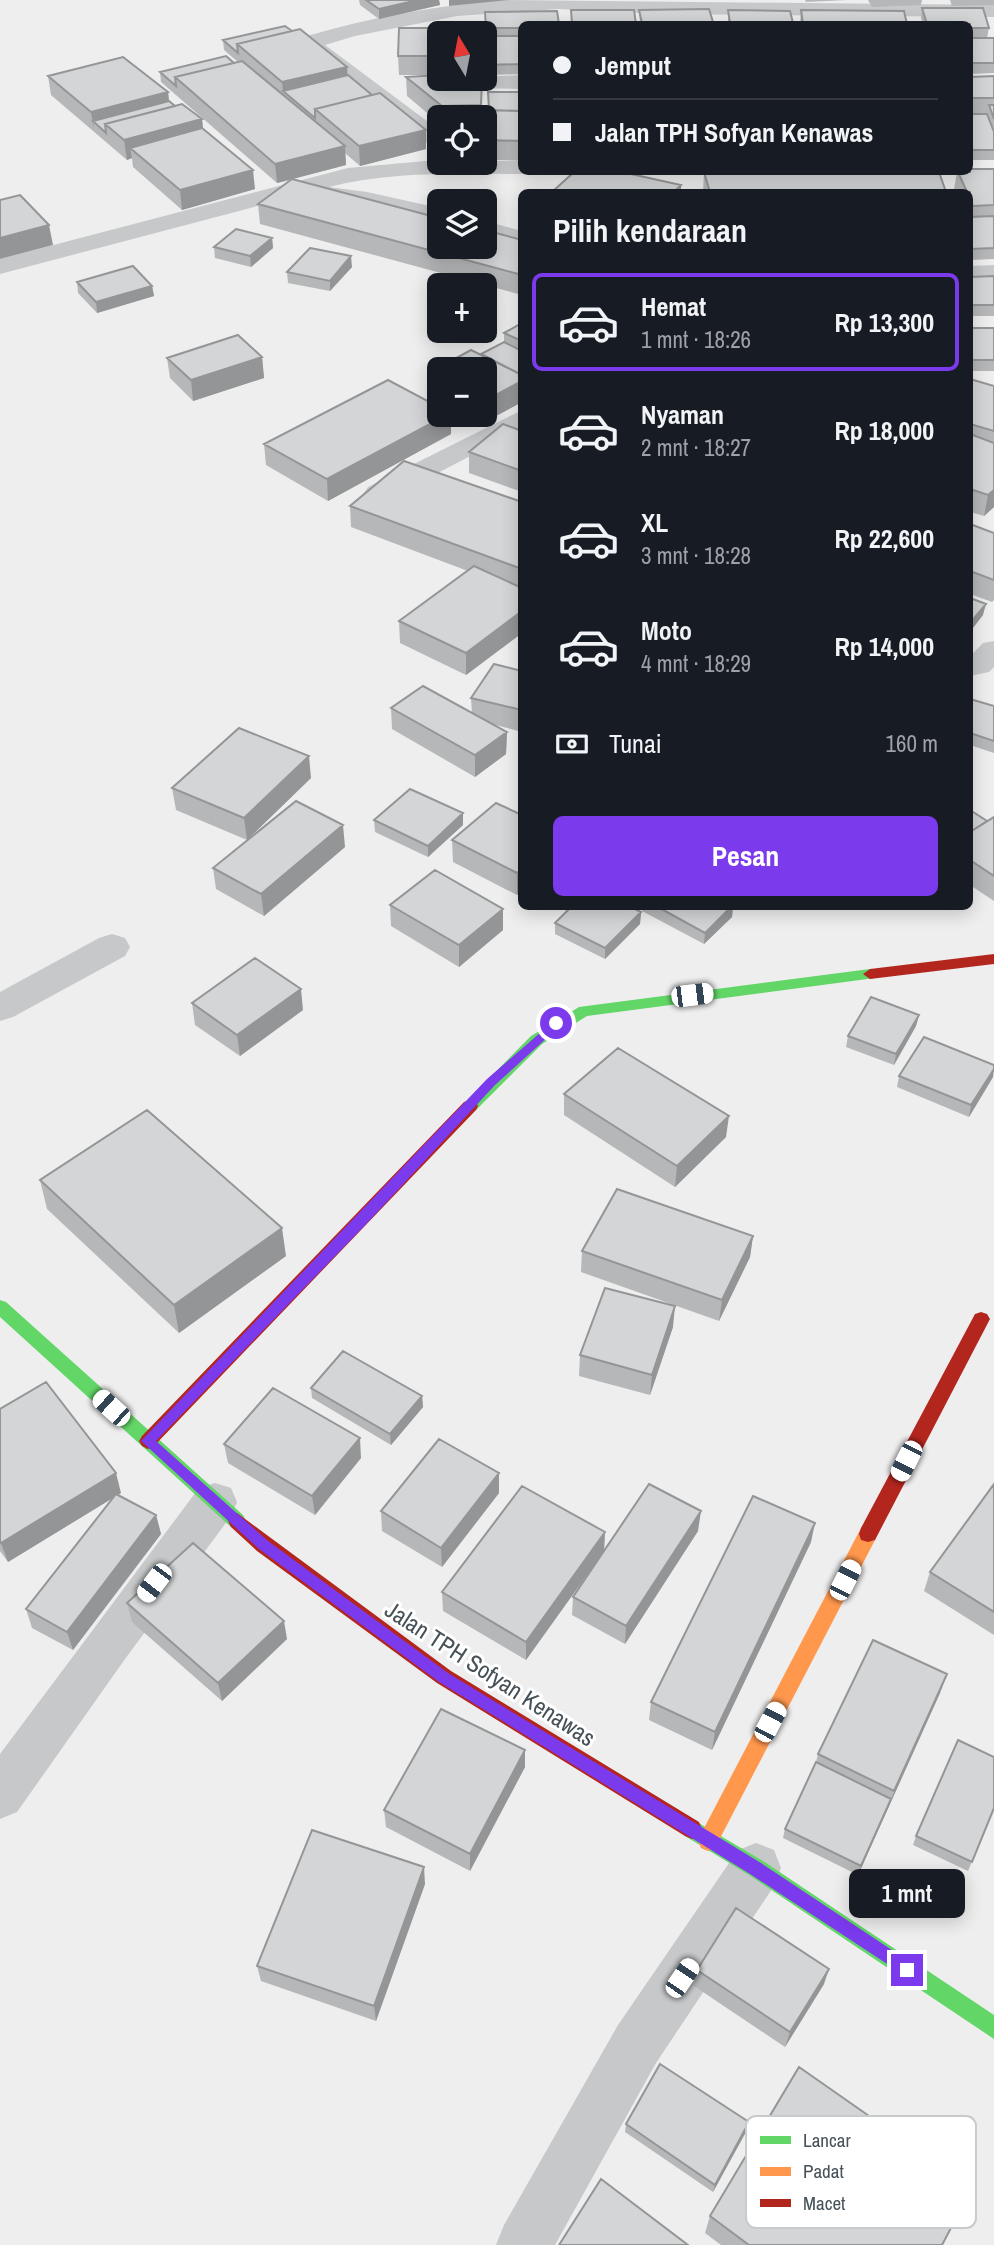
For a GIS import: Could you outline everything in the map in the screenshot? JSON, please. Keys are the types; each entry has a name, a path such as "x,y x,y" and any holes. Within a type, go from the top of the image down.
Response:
{"street":[{"path":"427,132 317,51 314,47 315,41 351,30 446,12 591,0"},
{"path":"555,3 659,8 940,6 994,11"},
{"path":"361,82 518,82"},
{"path":"497,166 518,167"},
{"path":"0,267 280,191 374,171 427,168"},
{"path":"259,179 280,191 343,195 427,212"},
{"path":"497,232 518,238"},
{"path":"973,273 994,273"},
{"path":"352,507 518,420"},
{"path":"422,469 460,484"},
{"path":"973,666 994,650"},
{"path":"0,1008 112,947"},
{"path":"148,1441 366,1216 491,1082 556,1023 584,1012 625,1004 994,958"},
{"name":"Jalan TPH Sofyan Kenawas","path":"0,1307 264,1545 443,1677 756,1868 994,2028"},
{"path":"708,1841 981,1319"},
{"path":"0,1795 116,1633 215,1502"},
{"path":"524,2245 638,2044 756,1868"}],"building":[{"path":"366,0 418,0 379,9"},
{"path":"922,8 983,8 989,28 973,28 973,21 926,21"},
{"path":"709,9 713,21 642,21 639,10"},
{"path":"571,10 634,10 636,21 572,21"},
{"path":"728,10 790,11 792,21 730,21"},
{"path":"801,10 904,11 906,21 803,21"},
{"path":"557,11 559,21 518,21 518,28 497,28 497,21 486,21 485,12"},
{"path":"285,26 292,31 237,44 238,53 223,40"},
{"path":"399,28 427,28 427,56 398,56"},
{"path":"300,29 347,67 282,82 237,44"},
{"path":"497,36 518,36 518,64 497,65"},
{"path":"973,38 994,38 994,63 973,63"},
{"path":"226,56 234,63 175,77 176,86 160,72"},
{"path":"123,57 168,92 91,112 48,76"},
{"path":"242,61 345,146 275,164 175,77"},
{"path":"348,75 372,95 315,109 315,118 283,91"},
{"path":"427,76 427,91 482,91 481,105 441,105 406,77"},
{"path":"994,76 994,98 973,98 973,77"},
{"path":"488,92 518,92 518,111 497,110 497,105 489,105"},
{"path":"380,93 426,130 359,146 315,109"},
{"path":"169,101 175,106 105,124 106,133 93,121"},
{"path":"182,104 202,119 124,140 105,124"},
{"path":"989,105 994,105 994,119"},
{"path":"497,110 518,111 518,141 497,140"},
{"path":"973,114 987,114 994,132 994,150 973,150"},
{"path":"202,128 253,170 180,190 130,148"},
{"path":"973,169 994,169 994,205 973,206 973,189 966,189 959,175 973,175"},
{"path":"571,175 636,175 681,185 677,189 555,189"},
{"path":"705,175 940,175 945,189 709,189"},
{"path":"292,179 427,215 427,249 258,204"},
{"path":"20,195 49,225 0,238 0,200"},
{"path":"994,216 994,248 973,249 973,217"},
{"path":"236,229 272,238 250,256 214,247"},
{"path":"497,233 518,239 518,274 463,259 497,259"},
{"path":"310,248 351,256 330,281 287,272"},
{"path":"133,266 152,286 96,302 77,282"},
{"path":"994,276 994,305 973,305 973,277"},
{"path":"518,325 518,339 504,333"},
{"path":"973,328 994,328 994,360 973,360"},
{"path":"238,335 262,357 191,380 167,358"},
{"path":"504,342 518,349 518,373 497,362 497,357 481,354"},
{"path":"471,350 485,357 458,357"},
{"path":"497,363 518,373 518,383 497,394"},
{"path":"388,380 427,401 427,426 327,479 264,444"},
{"path":"973,380 994,386 994,431 973,425"},
{"path":"503,424 518,430 518,470 469,452"},
{"path":"973,435 994,443 994,490 988,495 973,490"},
{"path":"404,461 518,501 518,568 350,506"},
{"path":"973,525 994,533 994,580 973,572"},
{"path":"474,566 518,586 518,614 466,653 399,621"},
{"path":"973,599 986,604 973,619"},
{"path":"494,664 518,670 518,709 471,698"},
{"path":"423,686 507,732 475,755 391,708"},
{"path":"973,700 994,706 994,741 973,734"},
{"path":"239,728 309,756 244,818 172,788"},
{"path":"410,789 463,813 428,846 374,820"},
{"path":"296,801 343,825 261,894 213,868"},
{"path":"496,803 518,813 518,872 517,873 452,840"},
{"path":"973,812 987,821 973,830"},
{"path":"994,817 994,876 973,862 973,830"},
{"path":"435,870 503,909 459,945 390,905"},
{"path":"568,910 641,912 605,948 555,923"},
{"path":"663,910 728,910 705,933"},
{"path":"255,958 301,989 237,1035 192,1003"},
{"path":"871,997 919,1015 896,1054 848,1036"},
{"path":"924,1037 994,1065 971,1105 899,1076"},
{"path":"618,1048 729,1116 677,1166 564,1094"},
{"path":"147,1110 282,1228 174,1305 40,1180"},
{"path":"617,1189 753,1236 722,1300 582,1251"},
{"path":"605,1288 675,1306 652,1375 580,1355"},
{"path":"343,1351 422,1396 390,1434 311,1388"},
{"path":"46,1382 116,1473 1,1543 0,1409"},
{"path":"273,1388 360,1438 312,1496 224,1444"},
{"path":"439,1439 499,1473 441,1548 381,1511"},
{"path":"649,1484 701,1511 626,1626 573,1597"},
{"path":"994,1484 994,1612 930,1572"},
{"path":"522,1486 605,1532 526,1642 442,1592"},
{"path":"116,1494 156,1515 67,1632 26,1609"},
{"path":"753,1496 815,1523 715,1732 651,1702"},
{"path":"193,1543 284,1621 218,1683 127,1603"},
{"path":"873,1640 947,1674 894,1791 818,1754"},
{"path":"441,1709 525,1750 470,1854 384,1810"},
{"path":"958,1740 994,1757 994,1808 972,1862 916,1836"},
{"path":"816,1762 891,1799 861,1866 785,1829"},
{"path":"312,1830 424,1867 374,2006 257,1966"},
{"path":"736,1908 829,1969 790,2032 697,1970"},
{"path":"660,2064 746,2120 746,2128 715,2185 626,2124"},
{"path":"799,2067 869,2116 770,2116"},
{"path":"746,2156 746,2228 951,2228 942,2245 749,2245 710,2216"},
{"path":"601,2179 688,2245 559,2245"}],"traffic: fast":[{"path":"470,1106 536,1040 584,1011 870,974"},
{"path":"0,1307 237,1521"},
{"path":"692,1829 756,1868 994,2028"}],"traffic: slow":[{"path":"708,1841 868,1534"}],"traffic: jam":[{"path":"870,974 994,959"},
{"path":"148,1441 470,1106"},
{"path":"868,1534 981,1319"},
{"path":"237,1521 264,1545 444,1677 692,1829"}],"route":[{"path":"556,1023 491,1082 366,1216 148,1441 264,1545 443,1677 756,1868 907,1970"}]}
